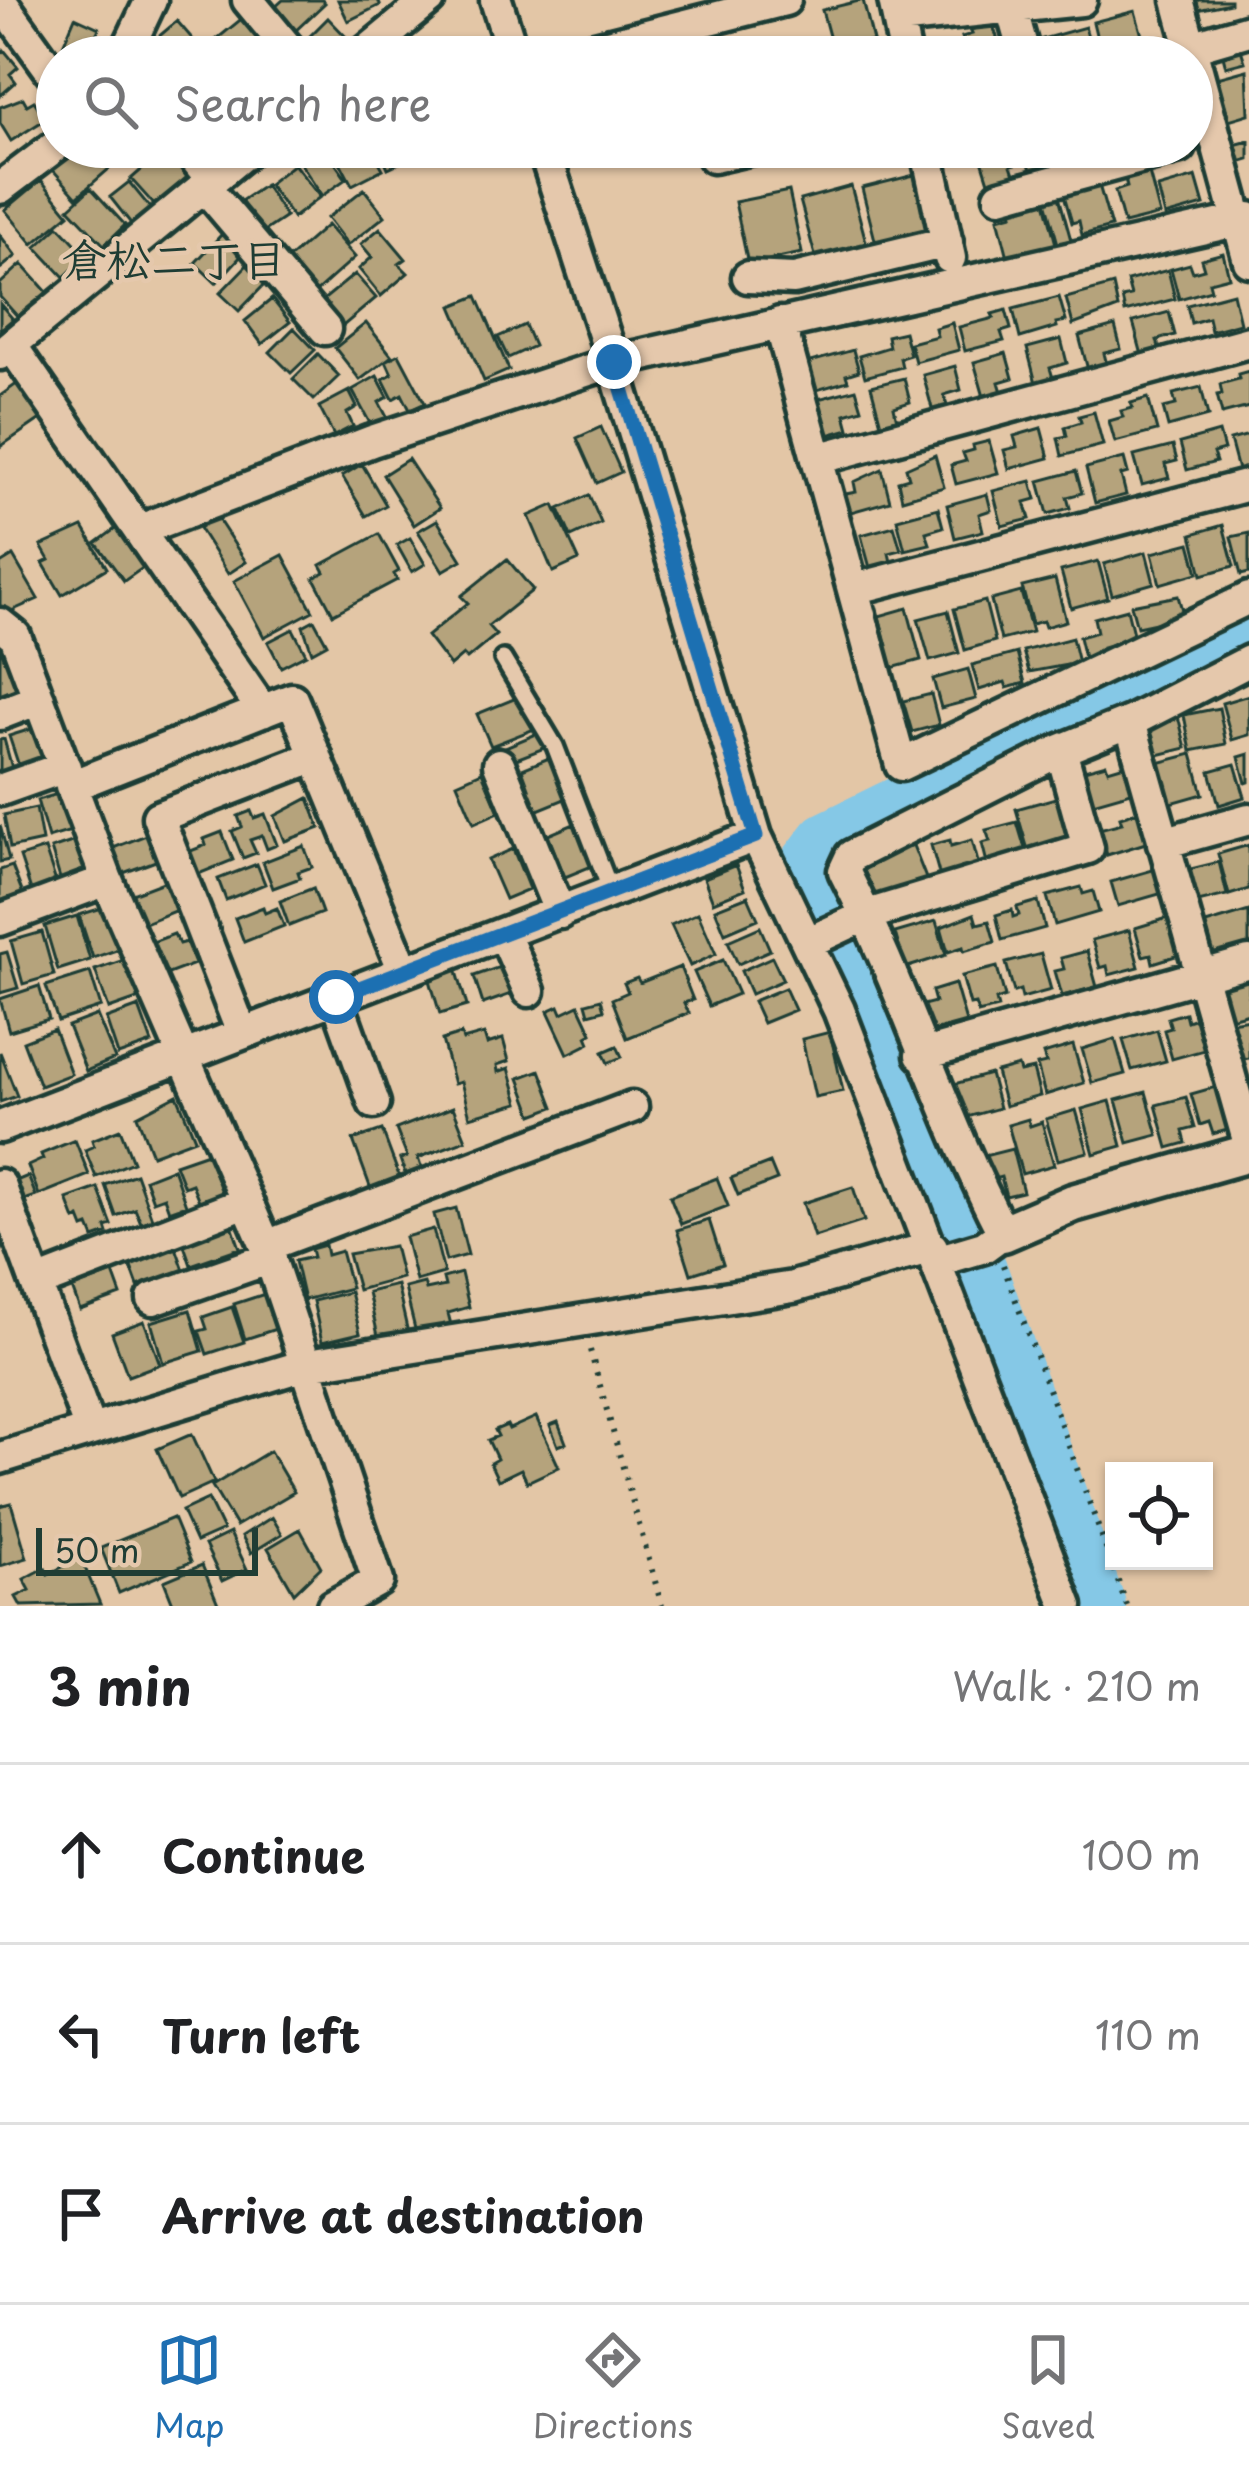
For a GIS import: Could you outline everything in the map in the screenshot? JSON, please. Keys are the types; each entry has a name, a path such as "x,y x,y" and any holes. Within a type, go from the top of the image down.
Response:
{"street":[{"path":"0,0 36,50"},
{"path":"134,36 151,0"},
{"path":"248,0 278,36"},
{"path":"385,36 429,0"},
{"path":"496,0 507,36"},
{"path":"634,36 736,7 785,0"},
{"path":"896,9 1081,0"},
{"path":"1178,0 1188,36"},
{"path":"1011,7 1019,36"},
{"path":"1213,41 1249,30"},
{"path":"1213,159 1244,219 1249,261"},
{"path":"0,188 36,161"},
{"path":"199,168 325,329"},
{"path":"226,168 5,349 140,530 263,711"},
{"path":"550,168 614,362 756,836 836,929 921,1054 967,1248 1067,1606"},
{"path":"931,168 956,282"},
{"path":"1000,196 1103,168"},
{"path":"140,530 372,441 614,362 1244,219"},
{"path":"748,277 794,279 947,242"},
{"path":"780,323 901,765 1249,598"},
{"path":"817,459 1249,342"},
{"path":"854,589 1249,485"},
{"path":"0,624 15,636 107,880 268,1252 308,1364 378,1581 333,1606"},
{"path":"967,1248 836,929 844,871 851,856 1249,661"},
{"path":"0,714 39,699"},
{"path":"0,790 68,777 292,699 404,971"},
{"path":"0,1458 308,1364 793,1287 967,1248 1072,1203 1249,1148 1239,1078 1200,975 1130,722"},
{"path":"836,929 1088,848 1060,750"},
{"path":"242,1033 158,817 316,756"},
{"path":"499,764 560,914"},
{"path":"1163,843 1249,819"},
{"path":"0,1127 756,836"},
{"path":"0,920 107,880"},
{"path":"504,934 529,991"},
{"path":"921,1054 1249,962"},
{"path":"336,997 374,1103"},
{"path":"153,1299 632,1107"},
{"path":"0,1185 90,1430"},
{"path":"38,1283 246,1202"}],"lane":[{"path":"503,659 555,746 612,894"}],"path":[{"path":"967,1248 1001,1259 1127,1606"},
{"path":"583,1323 662,1606"}],"building":[{"path":"283,0 325,3 294,32 273,9"},
{"path":"338,0 378,0 380,5 348,21"},
{"path":"863,0 872,36 829,36 822,10"},
{"path":"1196,0 1230,0 1230,3 1198,10"},
{"path":"1135,11 1142,36 1096,36 1093,22"},
{"path":"245,16 261,36 220,36"},
{"path":"75,17 99,28 96,36 67,36"},
{"path":"328,18 345,36 310,36"},
{"path":"177,21 190,36 159,36"},
{"path":"992,23 997,36 965,36 972,34 970,30"},
{"path":"1085,27 1088,36 1053,36"},
{"path":"1239,43 1245,62 1226,67 1221,48"},
{"path":"4,50 18,67 10,74 16,82 0,96 0,54"},
{"path":"1247,70 1249,114 1229,120 1217,78"},
{"path":"23,98 27,105 34,101 36,125 11,141 0,123 0,107"},
{"path":"1249,141 1249,159 1239,162 1234,145"},
{"path":"55,168 110,168 77,197"},
{"path":"144,168 180,168 190,179 157,208 131,179"},
{"path":"289,168 297,168 320,197 293,218 268,184"},
{"path":"304,168 338,168 346,179 322,196"},
{"path":"343,168 383,169 352,185"},
{"path":"985,168 1012,168 1016,180 991,188"},
{"path":"1148,169 1160,215 1124,224 1115,191 1127,187 1124,175"},
{"path":"914,175 929,234 877,248 862,188"},
{"path":"1196,177 1204,205 1165,216 1158,188"},
{"path":"41,180 69,214 33,244 5,210"},
{"path":"129,182 152,210 133,226 110,197"},
{"path":"265,185 286,217 262,233 241,201"},
{"path":"1099,185 1111,227 1082,235 1079,221 1072,223 1064,195"},
{"path":"851,186 868,249 817,263 800,200"},
{"path":"91,188 125,225 104,245 69,208"},
{"path":"364,189 385,216 348,245 327,218"},
{"path":"789,191 802,253 748,264 735,202"},
{"path":"1058,193 1071,240 1058,244 1045,197"},
{"path":"1044,198 1056,244 1008,257 998,218 1013,214 1011,207"},
{"path":"327,225 355,257 316,292 287,260"},
{"path":"59,226 87,256 64,277 36,247"},
{"path":"380,228 406,259 399,264 408,273 381,296 359,269 372,257 361,244"},
{"path":"222,234 243,254 216,283 195,263"},
{"path":"0,235 16,256 0,269"},
{"path":"1223,253 1229,277 1209,282 1211,290 1179,299 1171,269 1190,264 1193,272 1204,269 1201,259"},
{"path":"22,264 47,292 19,318 0,297 0,284"},
{"path":"247,265 266,283 239,311 220,293"},
{"path":"1168,270 1175,299 1125,312 1122,298 1131,296 1127,281"},
{"path":"355,274 376,298 343,326 322,301"},
{"path":"1113,285 1118,308 1073,325 1066,298"},
{"path":"1233,293 1240,323 1211,331 1208,318 1191,323 1187,305"},
{"path":"477,296 509,370 484,381 452,306"},
{"path":"1059,297 1066,321 1020,338 1013,309"},
{"path":"272,299 290,322 262,344 245,321"},
{"path":"0,304 13,319 0,330"},
{"path":"1006,310 1011,329 1001,332 1004,341 965,351 959,327"},
{"path":"1169,312 1175,335 1157,340 1160,351 1142,355 1133,322"},
{"path":"366,323 392,356 360,380 335,348"},
{"path":"952,323 959,350 915,362 910,343 937,336 935,328"},
{"path":"525,325 534,346 508,358 498,337"},
{"path":"1115,326 1121,349 1104,353 1107,365 1088,370 1079,336"},
{"path":"294,328 315,350 291,373 270,352"},
{"path":"904,332 910,355 900,358 902,367 865,377 859,356 889,347 887,336"},
{"path":"1061,339 1067,363 1050,368 1053,378 1036,383 1027,348"},
{"path":"853,350 859,371 846,375 848,381 810,392 803,364"},
{"path":"1006,353 1013,378 999,382 1002,392 984,397 974,362"},
{"path":"318,354 339,376 314,400 293,379"},
{"path":"399,354 425,403 410,410 402,394 393,399 383,379 392,374 386,361"},
{"path":"955,366 961,390 944,395 948,408 933,412 923,375"},
{"path":"1249,371 1249,407 1222,414 1217,395 1222,394 1220,384"},
{"path":"377,376 388,397 379,402 387,417 371,425 352,390"},
{"path":"904,378 910,402 894,407 897,420 881,424 871,386"},
{"path":"18,383 42,418 0,447 0,396"},
{"path":"1201,387 1208,416 1168,427 1163,408 1176,405 1173,394"},
{"path":"856,389 862,409 845,414 849,429 828,435 818,399"},
{"path":"349,391 357,407 347,413 353,426 334,436 319,407"},
{"path":"1148,398 1157,431 1115,442 1109,421 1123,417 1121,411 1133,408 1131,403"},
{"path":"1094,412 1103,445 1062,456 1058,438 1067,436 1065,427"},
{"path":"601,427 621,472 597,483 577,438"},
{"path":"1041,428 1049,458 1009,469 1004,450 1017,447 1014,436"},
{"path":"1219,432 1224,450 1213,453 1216,462 1187,470 1180,443"},
{"path":"1249,435 1249,467 1238,470 1230,440"},
{"path":"989,441 998,473 956,484 951,465 966,461 963,453 974,450 973,445"},
{"path":"1173,446 1177,461 1165,464 1169,478 1142,485 1134,456"},
{"path":"935,455 944,487 902,499 898,481 909,478 906,468"},
{"path":"1124,458 1128,473 1121,475 1126,495 1095,503 1086,468"},
{"path":"408,459 440,508 414,525 383,475"},
{"path":"362,464 386,505 366,516 342,476"},
{"path":"882,469 890,501 851,512 846,494 856,492 854,482"},
{"path":"1076,471 1082,493 1067,497 1070,508 1048,514 1039,481"},
{"path":"1031,481 1036,499 1025,502 1030,519 1002,526 993,491"},
{"path":"987,494 991,510 979,514 983,531 955,538 947,505"},
{"path":"589,495 601,523 571,537 559,509"},
{"path":"554,505 579,560 553,572 529,516"},
{"path":"938,508 943,527 926,532 930,544 905,550 897,519"},
{"path":"216,516 246,562 228,574 199,528"},
{"path":"437,520 462,560 443,571 418,531"},
{"path":"1223,525 1234,566 1202,575 1192,534"},
{"path":"119,526 147,565 124,581 96,543"},
{"path":"894,526 901,550 889,553 891,562 870,568 861,535"},
{"path":"83,527 107,568 62,595 43,563 49,560 41,546"},
{"path":"1249,533 1249,573 1241,575 1231,537"},
{"path":"379,534 399,571 394,574 397,580 333,614 314,578 325,572 321,565"},
{"path":"410,538 425,564 412,572 397,545"},
{"path":"1190,543 1198,573 1160,584 1152,553"},
{"path":"1146,552 1154,583 1112,595 1104,564"},
{"path":"283,555 313,611 264,637 234,581"},
{"path":"13,556 38,599 0,616 0,564"},
{"path":"507,559 533,590 488,626 496,635 467,659 463,655 450,666 427,636 468,603 461,596"},
{"path":"1098,561 1108,598 1071,608 1061,571"},
{"path":"1055,579 1066,621 1045,627 1043,621 1032,624 1022,587"},
{"path":"1021,592 1032,632 1001,640 991,600"},
{"path":"1178,596 1184,617 1137,627 1131,605"},
{"path":"985,601 995,641 965,650 954,609"},
{"path":"907,608 921,660 892,668 879,616"},
{"path":"1127,609 1134,638 1103,647 1106,656 1085,662 1079,637 1097,632 1094,618"},
{"path":"948,611 959,653 930,661 918,619"},
{"path":"314,620 327,644 312,652 303,626"},
{"path":"293,629 306,654 281,667 268,642"},
{"path":"1072,638 1078,663 1029,672 1023,651"},
{"path":"8,643 28,692 0,703 0,646"},
{"path":"1017,653 1025,683 1007,688 1005,682 979,690 972,665"},
{"path":"968,669 976,699 941,708 933,679"},
{"path":"931,694 939,725 912,732 903,701"},
{"path":"524,695 537,728 491,746 477,714"},
{"path":"1249,695 1249,735 1232,740 1222,703"},
{"path":"1219,708 1226,744 1191,751 1184,715"},
{"path":"1177,712 1186,748 1146,758 1137,722"},
{"path":"41,726 50,756 19,766 9,736"},
{"path":"541,732 547,747 511,761 505,747"},
{"path":"4,739 15,779 0,783 0,740"},
{"path":"1192,754 1203,794 1161,806 1150,765"},
{"path":"1249,754 1249,782 1246,783 1239,757"},
{"path":"549,758 565,799 533,812 522,769"},
{"path":"1106,764 1108,770 1128,764 1135,791 1093,803 1084,770"},
{"path":"1235,764 1245,797 1219,805 1210,771"},
{"path":"482,772 499,812 474,823 457,783"},
{"path":"68,791 78,829 48,838 37,800"},
{"path":"1066,795 1078,836 1028,850 1016,809"},
{"path":"309,798 320,828 285,841 275,816"},
{"path":"36,808 42,841 10,848 4,815"},
{"path":"251,811 254,818 265,814 277,845 267,849 262,836 250,840 256,853 243,858 232,831 242,827 238,816"},
{"path":"1140,811 1149,842 1107,855 1099,829 1122,823 1120,817"},
{"path":"1017,822 1026,852 987,863 982,843 990,841 986,830"},
{"path":"574,824 592,866 565,877 548,835"},
{"path":"0,825 9,860 0,862"},
{"path":"222,832 233,860 196,875 188,852"},
{"path":"151,833 161,859 118,875 108,850"},
{"path":"84,838 95,875 62,885 51,849"},
{"path":"950,840 951,846 972,840 979,866 940,877 931,845"},
{"path":"912,843 927,881 876,901 861,863"},
{"path":"1249,845 1249,889 1229,895 1218,854"},
{"path":"304,846 312,867 298,872 300,878 273,888 263,862"},
{"path":"45,849 59,891 34,899 20,857"},
{"path":"513,849 529,889 505,899 488,860"},
{"path":"1219,862 1227,895 1190,904 1182,871"},
{"path":"257,864 265,884 226,900 218,879"},
{"path":"736,865 745,889 713,902 704,878"},
{"path":"12,866 23,894 17,896 19,903 0,911 0,870"},
{"path":"1156,869 1163,893 1118,906 1111,882"},
{"path":"166,881 177,910 135,927 124,897"},
{"path":"1081,887 1083,894 1093,891 1099,912 1055,925 1047,896"},
{"path":"313,888 322,913 289,926 280,901"},
{"path":"748,896 758,919 725,933 715,909"},
{"path":"1038,901 1045,928 1002,940 996,915 1012,910 1013,917 1019,915 1017,907"},
{"path":"115,904 128,946 93,958 79,915"},
{"path":"263,907 265,913 277,908 284,926 244,942 235,918"},
{"path":"1249,911 1249,952 1210,964 1199,926"},
{"path":"698,913 716,954 690,966 671,925"},
{"path":"974,914 977,924 989,921 995,942 948,952 941,927"},
{"path":"77,916 90,960 58,970 45,926"},
{"path":"1171,917 1182,954 1153,963 1151,954 1143,956 1135,928"},
{"path":"936,921 946,955 905,968 895,933"},
{"path":"760,927 770,950 738,964 728,941"},
{"path":"1129,930 1139,967 1109,975 1107,966 1100,968 1092,940"},
{"path":"42,932 54,975 23,984 11,941"},
{"path":"174,934 179,944 186,942 195,964 155,979 142,946"},
{"path":"1087,951 1097,987 1062,996 1055,971 1064,969 1061,958"},
{"path":"7,952 18,988 0,993 0,954"},
{"path":"1041,954 1051,990 1022,998 1020,990 1014,992 1006,963"},
{"path":"772,957 783,980 751,994 741,971"},
{"path":"130,958 143,997 109,1009 95,970"},
{"path":"723,960 738,994 709,1006 694,972"},
{"path":"506,965 514,993 483,1004 474,976"},
{"path":"680,967 693,1000 684,1003 689,1013 627,1038 612,999 628,992 624,983 637,978 640,983"},
{"path":"997,967 1005,997 996,1000 998,1008 978,1013 975,1004 970,1005 962,976"},
{"path":"1249,967 1249,1013 1219,1021 1208,980"},
{"path":"456,968 467,1006 440,1014 429,977"},
{"path":"90,972 101,1007 58,1021 46,986"},
{"path":"955,984 966,1022 930,1032 923,1005 935,1002 932,991"},
{"path":"39,986 49,1019 9,1031 0,999"},
{"path":"785,988 795,1010 763,1023 753,1001"},
{"path":"601,999 604,1010 589,1014 586,1003"},
{"path":"579,1005 592,1033 587,1036 590,1043 568,1054 548,1011 559,1006 562,1013"},
{"path":"139,1007 152,1043 118,1055 106,1019"},
{"path":"1185,1013 1187,1021 1199,1017 1208,1049 1172,1059 1164,1030 1171,1028 1168,1018"},
{"path":"97,1015 115,1059 86,1071 68,1026"},
{"path":"1249,1019 1249,1058 1237,1060 1231,1022"},
{"path":"54,1029 71,1074 40,1086 23,1041"},
{"path":"1157,1030 1166,1061 1132,1070 1123,1040"},
{"path":"830,1032 843,1091 815,1097 802,1039"},
{"path":"461,1034 463,1040 484,1034 487,1044 503,1039 509,1061 497,1065 498,1072 509,1068 519,1103 470,1117 461,1082 454,1084 442,1040"},
{"path":"1115,1039 1125,1074 1092,1083 1082,1049"},
{"path":"1073,1045 1084,1083 1045,1095 1037,1065 1046,1063 1043,1054"},
{"path":"617,1046 622,1057 608,1063 603,1052"},
{"path":"0,1052 17,1096 0,1102"},
{"path":"1018,1066 1020,1072 1033,1069 1040,1096 1005,1106 996,1072"},
{"path":"540,1070 554,1107 533,1115 519,1078"},
{"path":"990,1074 999,1108 964,1118 954,1084"},
{"path":"1219,1086 1231,1129 1213,1134 1209,1122 1200,1125 1191,1094"},
{"path":"1146,1092 1158,1135 1128,1143 1116,1100"},
{"path":"177,1095 195,1139 152,1155 137,1116"},
{"path":"1186,1097 1195,1128 1183,1131 1186,1143 1168,1148 1156,1105"},
{"path":"1110,1101 1122,1146 1094,1154 1082,1109"},
{"path":"453,1107 466,1140 418,1158 423,1173 407,1179 400,1159 407,1157 396,1129"},
{"path":"1076,1110 1088,1152 1058,1160 1046,1119"},
{"path":"1028,1119 1030,1126 1042,1122 1054,1165 1022,1174 1008,1125"},
{"path":"120,1129 133,1162 96,1177 85,1150 94,1146 92,1140"},
{"path":"382,1130 401,1181 372,1192 353,1140"},
{"path":"75,1140 89,1175 39,1195 28,1166 43,1159 41,1154"},
{"path":"1012,1149 1023,1192 1006,1196 1001,1177 990,1180 984,1156"},
{"path":"207,1153 223,1195 200,1203 192,1184 184,1187 175,1164"},
{"path":"770,1163 777,1180 738,1195 731,1178"},
{"path":"173,1168 186,1205 169,1211 164,1197 153,1201 145,1179"},
{"path":"136,1174 153,1221 142,1225 135,1209 116,1216 105,1185"},
{"path":"28,1176 36,1196 19,1202 11,1183"},
{"path":"717,1178 728,1206 681,1224 670,1196"},
{"path":"853,1187 864,1221 814,1237 803,1203"},
{"path":"98,1188 112,1225 106,1227 108,1233 94,1238 89,1226 84,1228 80,1218 75,1220 67,1199"},
{"path":"456,1208 468,1255 446,1261 434,1214"},
{"path":"229,1216 240,1248 191,1265 180,1234"},
{"path":"709,1220 723,1264 691,1274 677,1230"},
{"path":"433,1229 444,1273 416,1281 405,1237"},
{"path":"173,1239 184,1270 138,1286 127,1256"},
{"path":"325,1245 327,1255 341,1251 351,1288 304,1300 295,1261 313,1257 311,1249"},
{"path":"394,1246 402,1278 358,1290 348,1254"},
{"path":"113,1273 121,1295 80,1310 72,1288"},
{"path":"461,1273 469,1307 448,1313 451,1325 416,1333 405,1288 424,1283 426,1290 445,1286 443,1278"},
{"path":"397,1285 408,1333 379,1340 368,1292"},
{"path":"350,1292 360,1333 322,1342 313,1301"},
{"path":"268,1293 279,1328 245,1339 234,1304"},
{"path":"232,1307 244,1342 207,1354 199,1331 207,1329 203,1317"},
{"path":"190,1310 202,1351 163,1363 151,1322"},
{"path":"144,1321 160,1364 128,1376 112,1333"},
{"path":"536,1417 559,1467 527,1482 521,1469 498,1480 490,1463 497,1459 488,1440 498,1436 495,1430"},
{"path":"558,1422 566,1443 558,1446 550,1425"},
{"path":"192,1434 214,1482 179,1498 157,1449"},
{"path":"270,1451 294,1492 236,1526 212,1486"},
{"path":"208,1499 223,1530 196,1542 182,1511"},
{"path":"11,1503 27,1558 0,1566 0,1506"},
{"path":"272,1517 282,1534 251,1553 242,1536"},
{"path":"173,1518 191,1562 119,1593 101,1548"},
{"path":"300,1529 321,1567 294,1593 268,1548"},
{"path":"230,1533 247,1569 222,1581 205,1545"},
{"path":"81,1558 100,1604 21,1606 16,1597 30,1590 24,1579 45,1568 48,1574"},
{"path":"202,1565 219,1606 174,1606 164,1581"}],"waterway":[{"path":"1099,1606 967,1232 806,865 826,839 1249,632"}],"district":[{"name":"倉松二丁目","path":"174,257"}],"route":[{"path":"336,997 756,836 614,362"}]}
